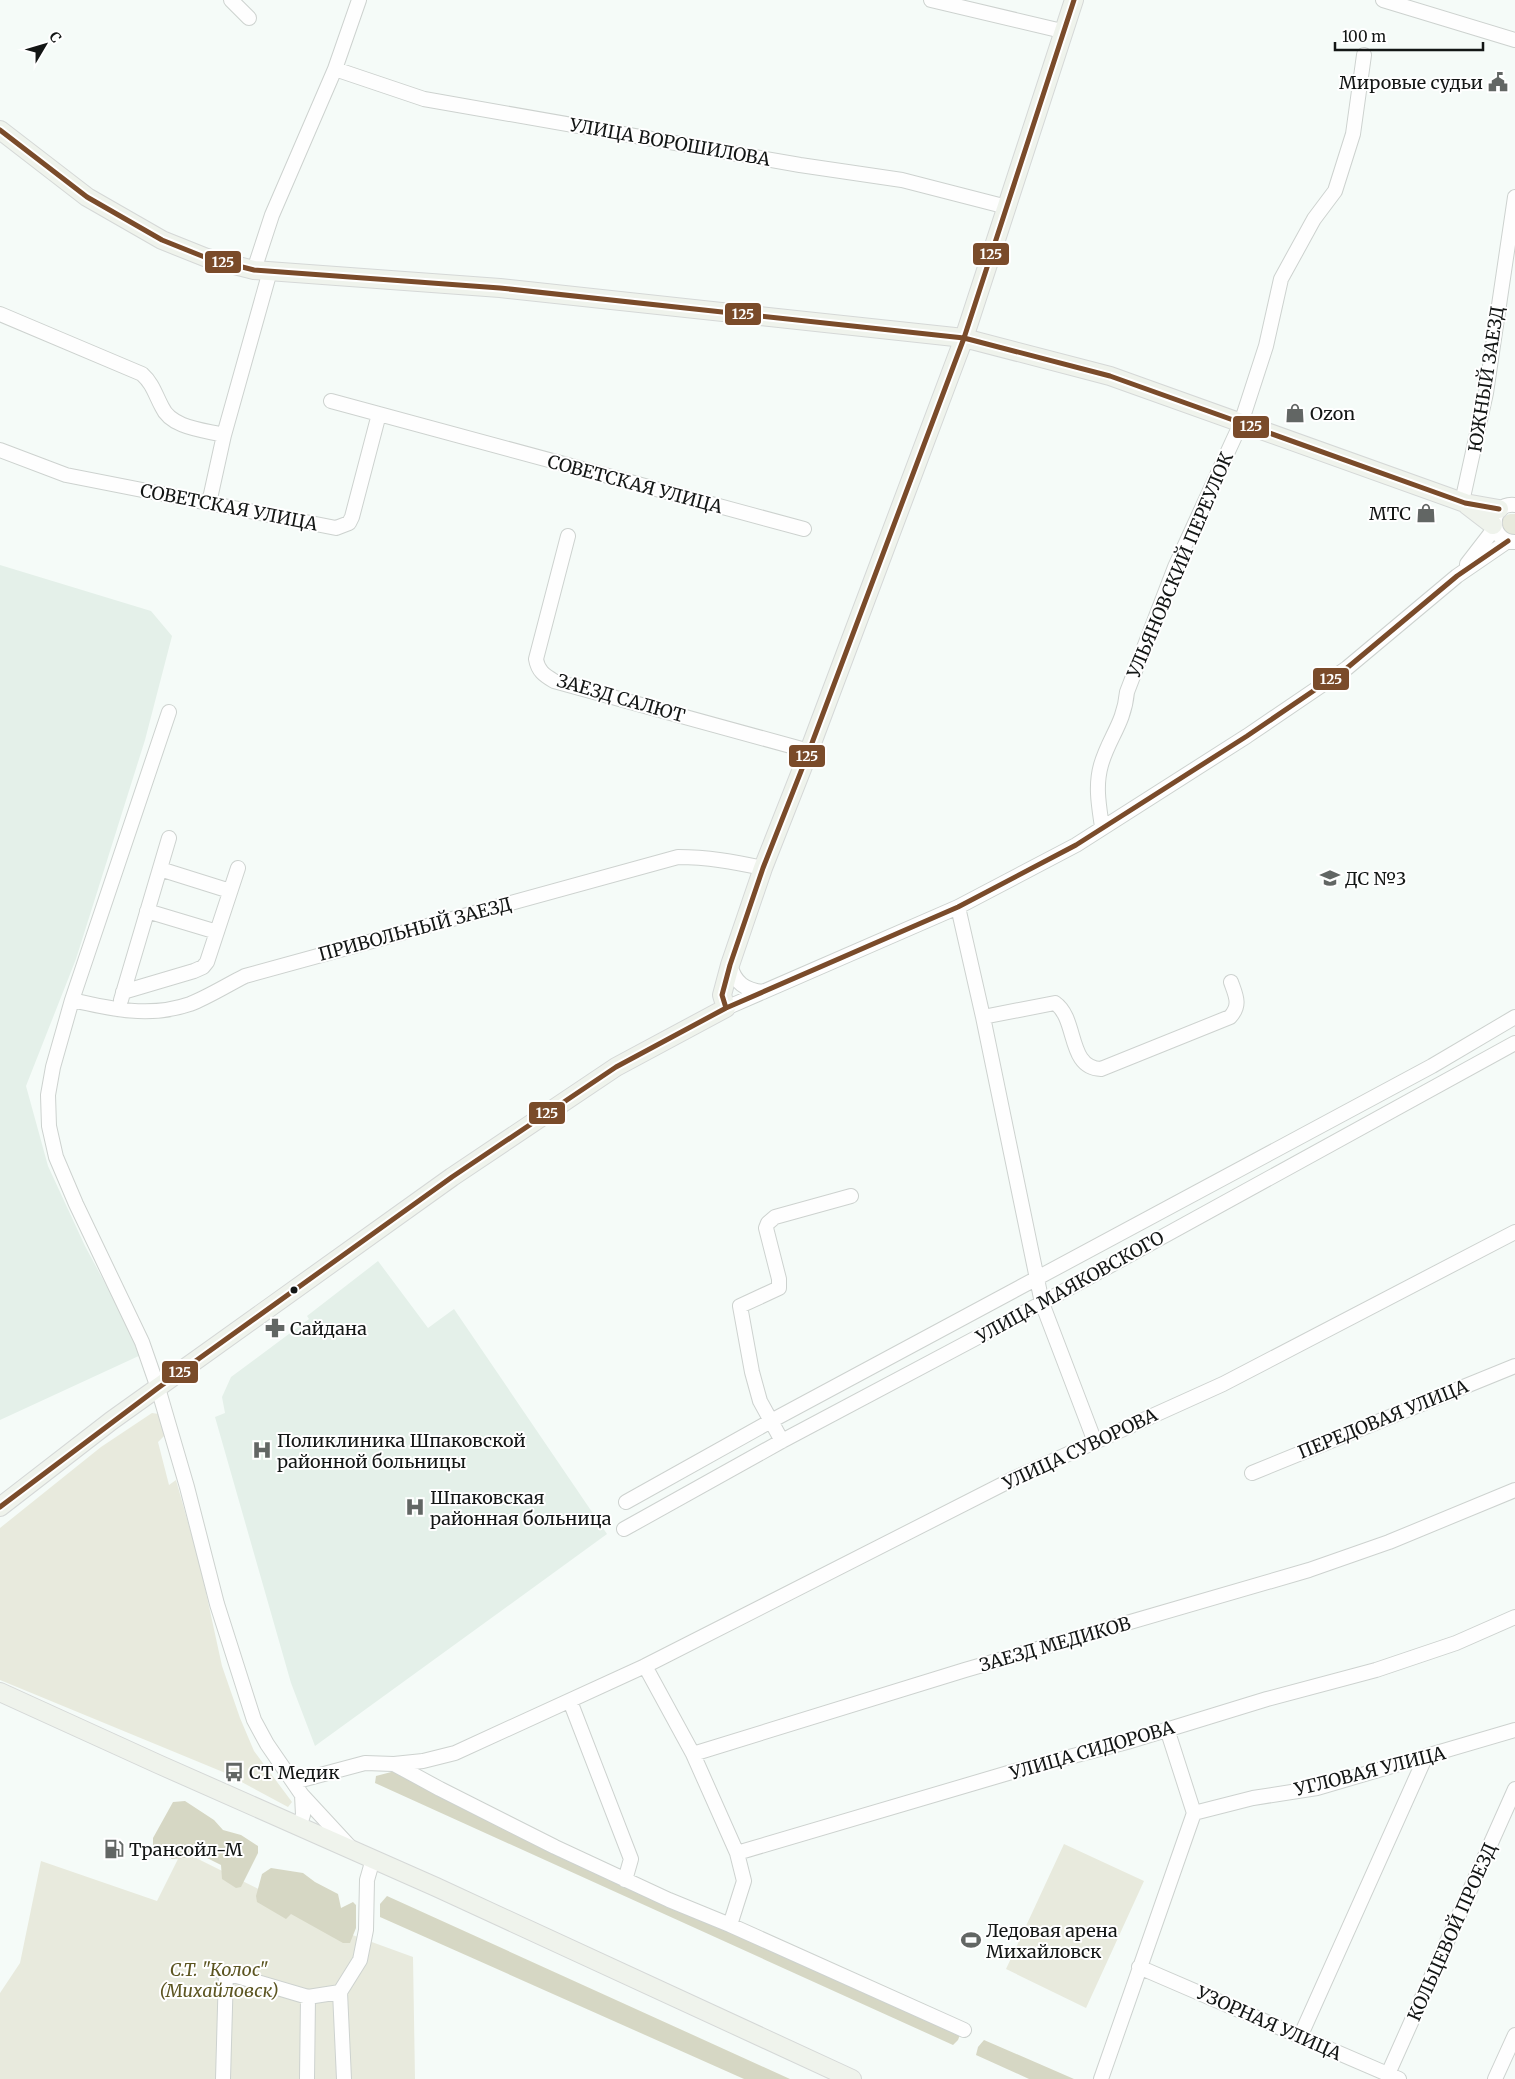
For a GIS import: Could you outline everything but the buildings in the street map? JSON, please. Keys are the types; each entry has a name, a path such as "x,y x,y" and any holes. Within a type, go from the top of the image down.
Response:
{"main road":[{"path":"0,1507 158,1388 452,1177 616,1067 726,1008 722,996 730,965 763,868 809,751 964,338 1062,31 1074,0"},
{"path":"0,130 87,197 162,240 207,258 262,270 500,288 964,338 1110,376 1464,502 1501,517"},
{"path":"0,1692 373,1859 852,2079"}],"street":[{"path":"231,0 249,18"},
{"path":"209,503 262,270 272,215 335,69 359,0"},
{"path":"931,0 1062,31"},
{"path":"1383,0 1515,40"},
{"name":"УЛЬЯНОВСКИЙ ПЕРЕУЛОК","path":"1102,827 1097,796 1101,765 1125,709 1127,692 1176,567 1241,424 1266,346 1281,279 1314,219 1335,191 1353,134 1364,55"},
{"name":"УЛИЦА ВОРОШИЛОВА","path":"335,69 424,99 800,165 902,180 1007,207"},
{"name":"ЮЖНЫЙ ЗАЕЗД","path":"1464,502 1486,394 1515,197"},
{"path":"0,314 142,374 152,383 162,410 175,422 224,435"},
{"name":"СОВЕТСКАЯ УЛИЦА","path":"331,401 804,529"},
{"name":"СОВЕТСКАЯ УЛИЦА","path":"0,450 66,475 336,528 349,523 352,517 379,414"},
{"path":"1457,576 1501,517"},
{"path":"1501,517 1499,536 1511,541"},
{"name":"ЗАЕЗД САЛЮТ","path":"568,536 536,659 537,666 544,675 554,681 809,751"},
{"path":"726,1008 958,907 1076,845 1247,736 1347,668 1457,576 1511,541"},
{"path":"169,712 72,1000 53,1067 48,1095 49,1126 56,1157 76,1204 142,1342 158,1388 217,1604 254,1720 267,1744 302,1794 353,1850"},
{"path":"118,1010 169,838"},
{"name":"ПРИВОЛЬНЫЙ ЗАЕЗД","path":"72,1000 118,1010 155,1011 190,1004 245,976 678,857 704,857 728,860 763,868"},
{"path":"123,992 203,967 207,962 238,868"},
{"path":"160,869 230,892"},
{"path":"958,907 983,1017 1042,1304 1094,1442"},
{"path":"147,911 216,932"},
{"path":"730,965 738,983 753,991 763,992"},
{"path":"983,1017 1055,1003 1065,1013 1084,1064 1092,1068 1101,1069 1230,1017 1236,1010 1238,1001 1231,982"},
{"name":"УЛИЦА МАЯКОВСКОГО","path":"626,1502 771,1421 1432,1066 1515,1017"},
{"name":"УЛИЦА МАЯКОВСКОГО","path":"624,1529 782,1441 1042,1304 1515,1043"},
{"path":"782,1441 760,1401 752,1372 740,1306 779,1288 766,1228 768,1222 775,1217 851,1196"},
{"name":"УЛИЦА СУВОРОВА","path":"294,1782 366,1763 394,1764 423,1761 455,1753 645,1666 1015,1478 1223,1384 1515,1232"},
{"name":"ПЕРЕДОВАЯ УЛИЦА","path":"1252,1473 1515,1366"},
{"name":"ЗАЕЗД МЕДИКОВ","path":"693,1754 965,1670 1309,1570 1389,1542 1515,1490"},
{"name":"УЛИЦА СИДОРОВА","path":"737,1853 1006,1774 1127,1742 1267,1699 1376,1670 1456,1643 1515,1617"},
{"path":"645,1666 693,1754 737,1853 744,1881 730,1925"},
{"path":"570,1701 631,1859 625,1880"},
{"path":"1101,2079 1194,1814 1167,1729"},
{"name":"УГЛОВАЯ УЛИЦА","path":"1194,1814 1253,1798 1318,1788 1515,1730"},
{"path":"1300,2037 1425,1758"},
{"path":"394,1764 440,1789 625,1880 964,2030"},
{"name":"КОЛЬЦЕВОЙ ПРОЕЗД","path":"1394,2077 1515,1789"},
{"path":"299,1827 303,1815 302,1794"},
{"path":"344,2079 340,1992 360,1960 366,1930 367,1880 373,1859"},
{"name":"УЗОРНАЯ УЛИЦА","path":"1139,1967 1222,2001 1394,2077"},
{"path":"223,2079 223,1972 308,1997 340,1992"},
{"path":"307,2079 308,1997"},
{"path":"1495,2079 1515,2034"}],"shaded area":[{"path":"0,565 151,611 172,636 145,740 76,959 26,1086 48,1166 85,1246 143,1354 0,1420"},
{"name":"Шпаковская районная больница","path":"378,1261 428,1328 454,1309 607,1534 315,1746 291,1683 215,1417 225,1413 222,1397 231,1377 309,1319 307,1316"}],"green space":[{"path":"1510,514 1515,514 1515,535 1503,530 1502,520"},
{"path":"152,1413 159,1414 165,1435 158,1442 169,1485 176,1480 200,1565 222,1666 254,1751 292,1802 288,1807 223,1772 0,1680 0,1528 101,1447"},
{"path":"395,1771 961,2032 958,2040 953,2045 375,1783 376,1776"},
{"path":"185,1801 214,1820 223,1830 241,1835 258,1846 258,1853 241,1887 236,1888 222,1879 221,1865 203,1856 172,1859 153,1845 153,1838 173,1802"},
{"path":"1064,1844 1144,1881 1086,2008 1006,1969"},
{"name":"С.Т. \"Колос\" (Михайловск)","path":"182,1851 347,1933 413,1957 415,2079 0,2079 0,1993 20,1963 41,1861 157,1901"},
{"path":"271,1868 303,1873 315,1882 338,1894 341,1908 353,1902 356,1905 356,1928 350,1943 343,1943 291,1914 286,1919 257,1902 256,1896 262,1874"},
{"path":"387,1896 790,2079 744,2079 380,1917 380,1904"},
{"path":"984,2040 1074,2079 1029,2079 976,2055 978,2047"}],"transit line":[{"name":"125","path":"726,1008 722,995 730,965 763,868 809,751 964,338 1074,0"},
{"name":"125","path":"0,130 87,197 162,240 207,258 254,270 500,288 964,338 1110,376 1465,503 1499,509"},
{"name":"125","path":"0,1507 158,1388 452,1177 616,1067 726,1008 958,907 1076,845 1247,736 1347,668 1457,576 1508,541"}],"place":[{"name":"Мировые судьи","path":"1498,82"},
{"name":"Ozon","path":"1295,413"},
{"name":"МТС","path":"1426,513"},
{"name":"ДС №3","path":"1330,878"},
{"name":"Сайдана","path":"275,1328"},
{"name":"Поликлиника Шпаковской районной больницы","path":"262,1450"},
{"name":"Шпаковская районная больница","path":"415,1507"},
{"name":"СТ Медик","path":"234,1772"},
{"name":"Трансойл-М","path":"114,1849"},
{"name":"Ледовая арена Михайловск","path":"971,1940"}]}
